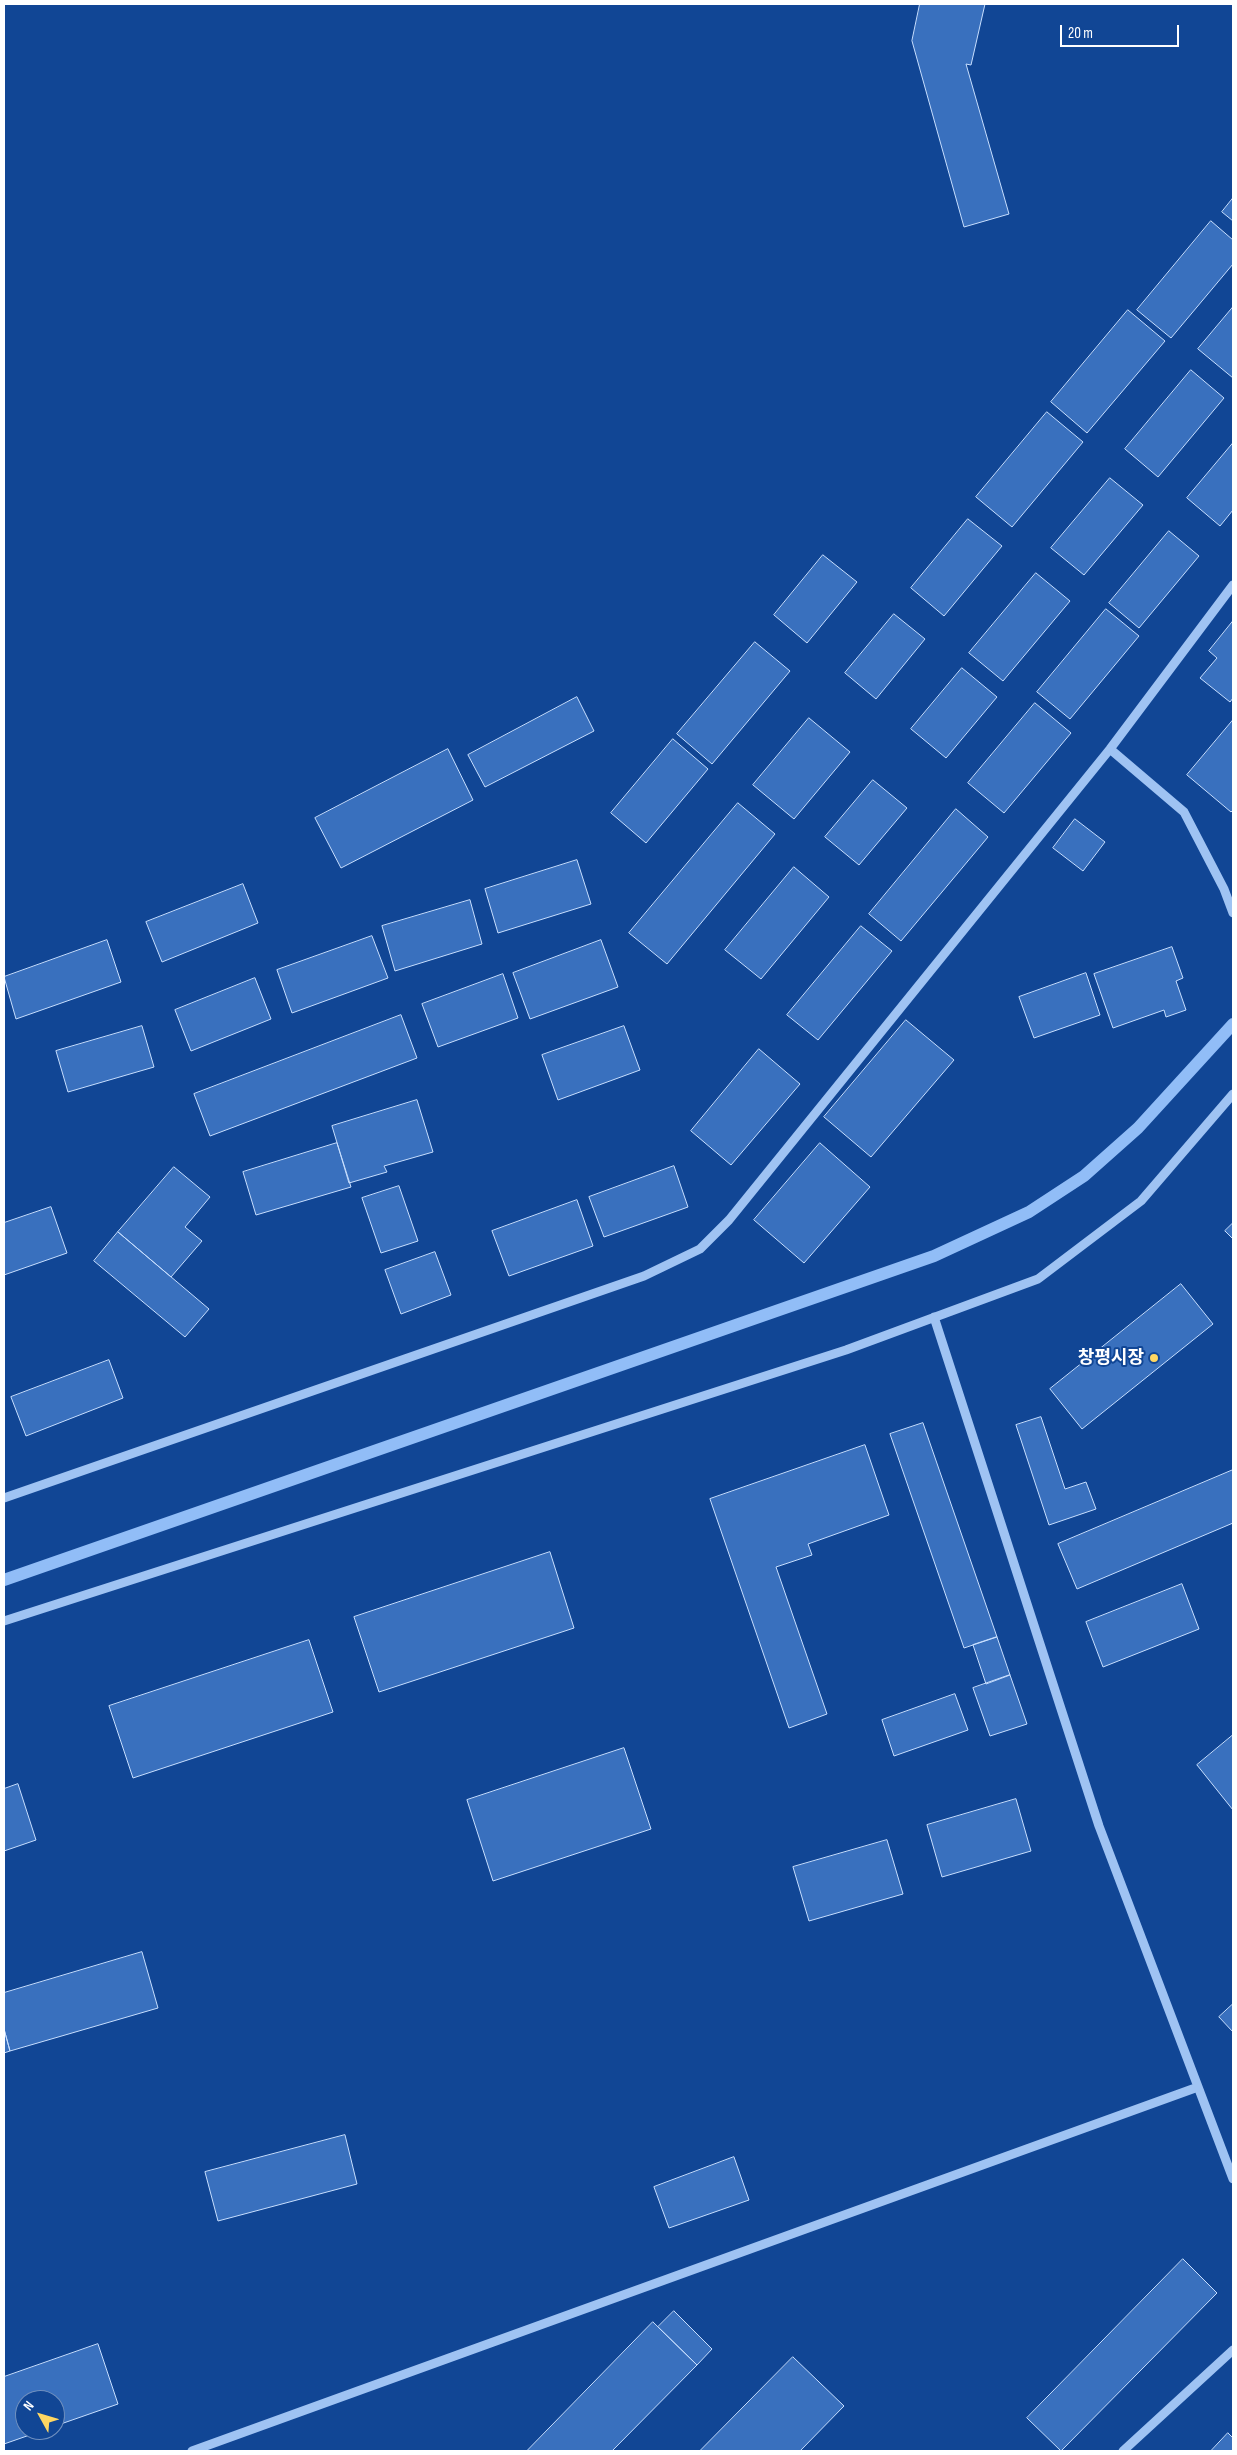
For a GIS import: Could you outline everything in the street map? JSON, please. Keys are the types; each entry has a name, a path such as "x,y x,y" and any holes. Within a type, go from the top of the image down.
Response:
{"street":[{"path":"4,1498 644,1276 700,1249 730,1220 1110,749 1233,585"},
{"path":"1110,749 1184,812 1224,889 1233,913"},
{"path":"4,1621 846,1350 1038,1279 1141,1200 1233,1094"},
{"path":"934,1317 1099,1826 1233,2179"},
{"path":"192,2451 1198,2087"},
{"path":"1123,2451 1233,2350"}],"building":[{"path":"920,4 985,4 971,65 966,64 1009,214 964,227 912,41"},
{"path":"1233,198 1233,221 1222,212"},
{"path":"1211,221 1233,240 1233,264 1171,338 1137,310"},
{"path":"1233,307 1233,378 1198,349"},
{"path":"1128,310 1165,341 1087,433 1051,402"},
{"path":"1191,370 1224,398 1158,477 1125,449"},
{"path":"1047,412 1083,442 1012,527 976,497"},
{"path":"1233,443 1233,510 1220,526 1187,498"},
{"path":"1110,478 1143,505 1084,575 1051,548"},
{"path":"968,519 1002,546 944,616 911,588"},
{"path":"1169,531 1199,556 1139,628 1109,603"},
{"path":"823,555 857,582 807,643 774,615"},
{"path":"1036,573 1070,601 1003,681 969,653"},
{"path":"1106,609 1139,636 1070,719 1037,692"},
{"path":"894,614 925,639 876,699 845,673"},
{"path":"1233,621 1233,698 1230,702 1200,678 1217,658 1209,651"},
{"path":"755,642 790,671 712,764 677,734"},
{"path":"962,668 997,697 946,758 911,729"},
{"path":"577,697 594,731 485,787 468,755"},
{"path":"1035,703 1071,733 1004,813 968,783"},
{"path":"809,718 850,752 794,819 753,785"},
{"path":"1233,720 1233,810 1231,812 1187,775"},
{"path":"673,739 708,769 646,843 611,813"},
{"path":"448,749 473,800 341,868 315,818"},
{"path":"873,780 907,808 859,865 825,837"},
{"path":"738,803 775,834 667,964 629,933"},
{"path":"956,809 988,837 901,941 869,914"},
{"path":"1075,819 1105,842 1083,871 1053,848"},
{"path":"577,860 591,904 498,933 485,889"},
{"path":"794,867 829,897 761,979 725,950"},
{"path":"243,884 258,923 162,962 146,922"},
{"path":"470,900 482,944 395,971 382,926"},
{"path":"861,926 892,951 818,1040 787,1015"},
{"path":"372,936 388,978 292,1013 277,970"},
{"path":"107,940 121,982 16,1019 4,977"},
{"path":"601,940 618,987 530,1019 513,973"},
{"path":"1172,947 1183,978 1176,981 1186,1010 1166,1017 1164,1010 1113,1028 1094,974"},
{"path":"1086,973 1100,1015 1034,1038 1019,997"},
{"path":"503,974 518,1018 438,1047 422,1004"},
{"path":"255,978 271,1019 191,1051 175,1010"},
{"path":"401,1015 417,1058 210,1136 194,1094"},
{"path":"906,1020 954,1060 871,1157 824,1117"},
{"path":"142,1026 154,1067 68,1092 56,1051"},
{"path":"624,1026 640,1070 558,1100 542,1055"},
{"path":"759,1049 800,1084 731,1165 691,1131"},
{"path":"417,1100 433,1152 384,1166 387,1172 349,1183 332,1126"},
{"path":"337,1143 351,1187 256,1215 243,1172"},
{"path":"820,1143 870,1187 804,1263 754,1220"},
{"path":"674,1166 688,1207 604,1237 589,1197"},
{"path":"174,1167 210,1197 185,1227 202,1241 171,1277 118,1232"},
{"path":"399,1186 418,1241 381,1253 362,1198"},
{"path":"577,1200 593,1246 509,1276 492,1231"},
{"path":"51,1207 67,1253 4,1275 4,1223"},
{"path":"1233,1223 1233,1239 1225,1231"},
{"path":"118,1232 209,1309 185,1337 94,1261"},
{"path":"435,1252 451,1295 401,1314 385,1270"},
{"path":"1181,1284 1213,1324 1082,1429 1050,1389"},
{"path":"109,1360 123,1398 26,1436 11,1397"},
{"path":"1041,1417 1065,1489 1086,1482 1096,1509 1049,1525 1016,1425"},
{"path":"923,1423 997,1637 964,1648 890,1434"},
{"path":"865,1445 889,1515 808,1544 812,1555 776,1567 827,1714 789,1728 710,1499"},
{"path":"1233,1470 1233,1523 1077,1589 1058,1544"},
{"path":"550,1552 574,1628 379,1692 354,1617"},
{"path":"1182,1584 1199,1629 1103,1667 1086,1622"},
{"path":"997,1637 1010,1675 986,1684 973,1645"},
{"path":"309,1640 333,1712 133,1778 109,1706"},
{"path":"1010,1675 1027,1724 990,1736 973,1688"},
{"path":"955,1694 968,1730 894,1756 882,1720"},
{"path":"1233,1735 1233,1810 1197,1765"},
{"path":"624,1748 651,1829 493,1881 467,1800"},
{"path":"18,1784 36,1840 4,1851 4,1789"},
{"path":"1016,1799 1031,1851 942,1877 927,1825"},
{"path":"887,1840 903,1894 809,1921 793,1867"},
{"path":"142,1952 158,2008 10,2051 4,2029 4,1993"},
{"path":"1233,2004 1233,2032 1219,2017"},
{"path":"4,2029 10,2051 4,2053"},
{"path":"345,2135 357,2184 218,2221 205,2172"},
{"path":"734,2157 749,2200 669,2228 654,2187"},
{"path":"1183,2259 1217,2293 1061,2451 1027,2418"},
{"path":"674,2311 712,2349 697,2365 658,2327"},
{"path":"653,2322 697,2365 612,2451 527,2451"},
{"path":"98,2344 118,2404 65,2423 65,2390 15,2390 15,2440 4,2444 4,2377"},
{"path":"793,2357 844,2406 800,2451 700,2451"},
{"path":"1228,2433 1233,2438 1233,2451 1211,2451"}],"waterway":[{"path":"4,1580 934,1256 1029,1212 1084,1176 1138,1128 1233,1024"}],"place":[{"name":"창평시장","path":"1154,1358"}]}
